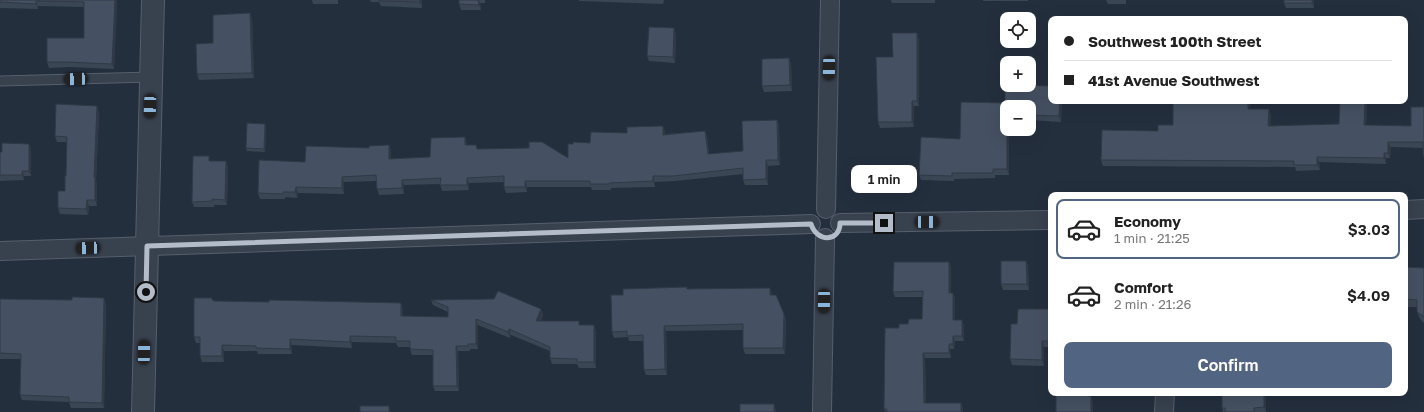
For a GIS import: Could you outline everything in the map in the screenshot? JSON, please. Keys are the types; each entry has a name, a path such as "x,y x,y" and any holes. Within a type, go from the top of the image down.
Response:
{"street":[{"path":"143,412 153,0"},
{"path":"826,209 830,0"},
{"path":"826,209 832,211 839,217 840,223 838,231 832,237 825,238 818,236 815,233 811,224 814,214 818,211 826,209"},
{"path":"1408,210 1424,209"},
{"path":"840,223 1048,220"},
{"path":"0,251 811,224"},
{"path":"822,412 825,238"},
{"path":"1164,412 1165,396"}],"lane":[{"path":"0,81 151,77"}],"building":[{"path":"0,0 115,0 112,64 47,62 47,38 84,38 84,2 36,1 36,4 0,2"},
{"path":"420,0 420,2 379,1"},
{"path":"459,0 478,0 479,5 459,4"},
{"path":"1284,0 1312,0 1312,3 1284,3"},
{"path":"250,13 252,73 197,74 196,44 213,43 213,15"},
{"path":"649,27 674,28 673,57 647,56"},
{"path":"892,33 917,33 917,101 912,101 912,122 878,122 876,57 893,57"},
{"path":"789,58 790,85 762,86 762,59"},
{"path":"1036,86 1048,86 1048,104 1060,104 1059,116 1036,115 1036,100 1005,100 1005,92 1036,92"},
{"path":"961,102 1000,103 1000,136 1007,136 1007,169 993,169 993,173 952,173 952,176 919,175 921,137 960,139"},
{"path":"56,104 97,106 94,177 95,200 87,200 86,209 58,208 58,191 65,191 67,137 55,136"},
{"path":"1173,104 1248,104 1248,109 1269,109 1268,126 1339,124 1340,104 1365,104 1364,125 1411,126 1411,107 1424,107 1424,154 1423,142 1388,142 1388,153 1384,153 1384,158 1317,157 1317,165 1294,165 1294,161 1101,160 1102,130 1158,131 1158,125 1173,125"},
{"path":"777,120 778,160 766,160 766,179 743,180 743,168 673,176 653,176 653,181 609,184 590,184 590,181 525,181 525,187 504,187 504,176 467,178 467,185 440,185 441,178 402,180 402,188 377,189 376,175 342,177 342,188 296,187 295,192 283,192 283,194 258,193 259,160 305,162 306,146 369,148 369,146 389,145 389,159 430,157 431,138 465,137 465,145 476,145 477,149 529,148 529,142 542,142 568,158 568,144 573,144 573,142 590,143 591,132 627,133 627,127 663,126 663,135 705,131 708,154 743,151 742,121"},
{"path":"247,123 265,124 264,149 246,148"},
{"path":"2,143 29,144 29,171 22,171 22,175 0,175 0,152 2,152"},
{"path":"193,156 209,156 209,161 226,161 225,200 212,199 212,201 192,202"},
{"path":"1001,261 1026,261 1027,284 1001,284"},
{"path":"894,262 949,262 949,293 953,293 953,320 962,320 962,336 953,336 953,344 949,344 949,353 923,353 924,403 961,403 961,412 887,412 887,409 884,409 885,328 899,328 899,324 908,324 909,319 922,319 923,291 893,292"},
{"path":"1408,267 1424,268 1424,317 1417,312 1417,300 1408,299"},
{"path":"687,287 687,289 770,288 770,295 776,295 784,314 783,348 743,348 743,324 664,326 665,369 644,370 643,335 627,336 627,331 612,332 611,295 623,295 623,289"},
{"path":"498,291 541,309 536,321 579,321 579,325 594,325 594,362 577,362 577,359 550,358 550,347 509,329 508,332 476,319 476,344 456,346 457,386 433,386 433,350 410,349 410,341 396,341 396,337 350,336 350,342 290,339 290,349 222,345 222,356 200,356 200,337 194,337 194,298 212,298 214,301 269,302 269,300 401,303 401,316 448,317 448,307 431,300 494,299"},
{"path":"72,297 104,298 102,403 69,402 69,397 20,395 21,354 0,353 0,299 72,300"},
{"path":"1018,309 1048,309 1048,341 1042,341 1042,360 1010,359 1011,324 1017,324"},
{"path":"1056,396 1091,396 1091,412 1056,412"},
{"path":"1222,396 1264,396 1264,407 1254,408 1254,412 1225,412 1225,408 1222,408"},
{"path":"740,404 774,404 774,412 740,412"},
{"path":"360,406 389,406 389,412 360,412"}],"route":[{"path":"146,292 147,246 811,224 812,229 818,236 827,238 832,237 838,231 840,223 884,223"}]}
